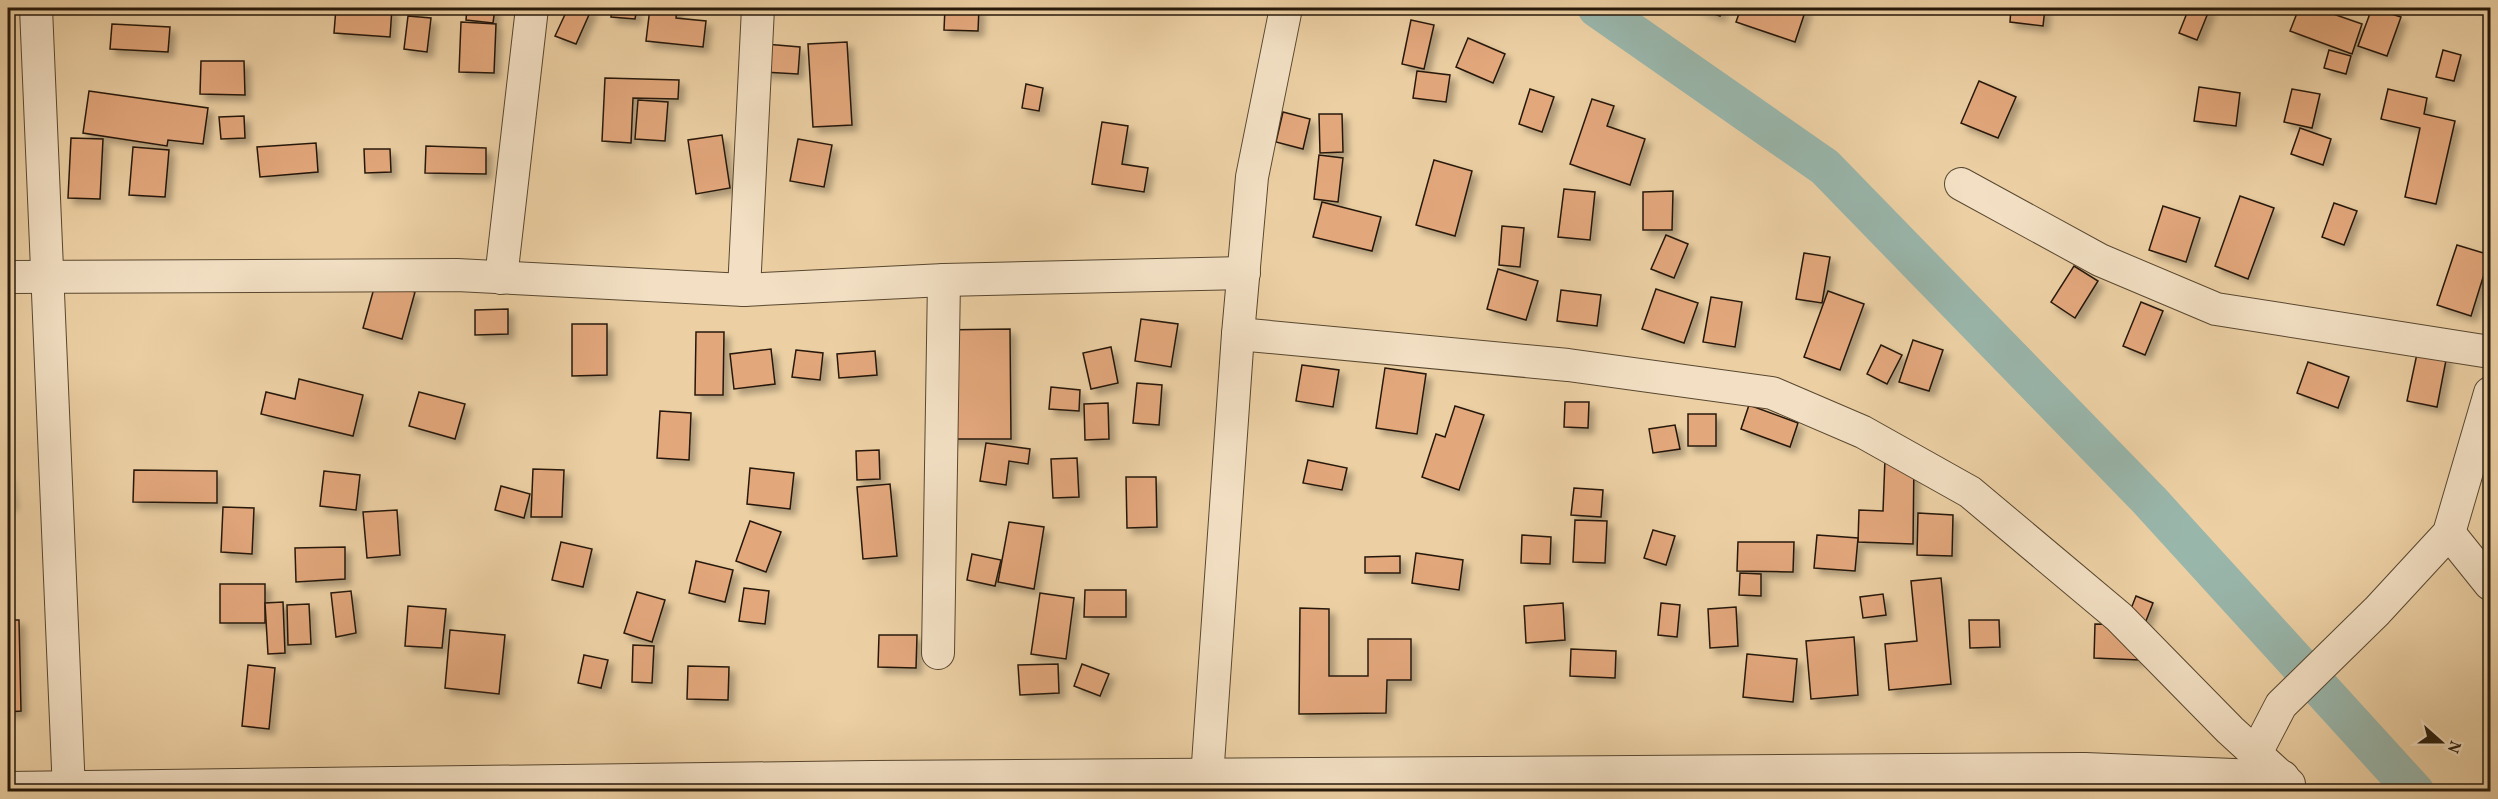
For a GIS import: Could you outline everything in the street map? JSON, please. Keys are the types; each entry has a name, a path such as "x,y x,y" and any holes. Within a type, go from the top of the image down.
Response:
{"street":[{"path":"36,8 69,789"},
{"path":"501,278 532,8"},
{"path":"744,290 758,8"},
{"path":"1206,783 1238,334 1252,177 1286,8"},
{"path":"1961,184 2100,260 2216,309 2490,352"},
{"path":"8,277 457,275 744,290 944,280 1244,273"},
{"path":"938,652 944,280"},
{"path":"1238,334 1568,365 1772,393 1863,432 1970,492 2119,617 2289,784"},
{"path":"2256,753 2281,705 2377,611 2449,533 2490,393"},
{"path":"2449,533 2490,584"},
{"path":"8,788 2085,780 2289,784"}],"building":[{"path":"336,8 392,8 390,37 334,33"},
{"path":"467,8 495,8 493,23 466,20"},
{"path":"568,8 592,8 576,44 555,36"},
{"path":"612,8 637,8 635,19 611,17"},
{"path":"650,8 677,8 676,18 706,21 703,47 646,41"},
{"path":"945,8 979,8 978,31 944,30"},
{"path":"1697,8 1722,8 1720,16"},
{"path":"1741,8 1806,9 1795,42 1736,22"},
{"path":"2011,8 2045,8 2043,26 2010,22"},
{"path":"2189,8 2210,8 2197,40 2179,33"},
{"path":"2299,8 2316,8 2362,24 2352,54 2290,31"},
{"path":"2372,8 2401,17 2387,56 2358,46"},
{"path":"408,16 431,18 427,52 404,49"},
{"path":"1411,20 1434,25 1424,69 1402,64"},
{"path":"461,22 496,24 494,73 459,72"},
{"path":"112,24 170,27 168,52 110,49"},
{"path":"1468,38 1505,54 1493,83 1456,67"},
{"path":"847,42 852,125 813,127 808,44"},
{"path":"765,44 800,47 798,74 763,72"},
{"path":"2329,50 2351,56 2346,74 2324,68"},
{"path":"2443,50 2461,55 2454,81 2436,77"},
{"path":"201,61 244,61 245,95 200,94"},
{"path":"1417,71 1450,75 1446,102 1413,98"},
{"path":"605,78 679,80 678,99 633,98 631,143 602,141"},
{"path":"1979,81 2016,97 1998,138 1961,123"},
{"path":"1026,84 1043,88 1039,111 1022,108"},
{"path":"2199,87 2240,93 2236,126 2194,121"},
{"path":"1530,89 1554,97 1542,132 1519,124"},
{"path":"2292,89 2320,94 2312,128 2284,122"},
{"path":"2388,89 2427,98 2424,114 2455,121 2436,204 2405,197 2420,128 2381,119"},
{"path":"89,91 208,108 203,144 168,140 167,146 83,133"},
{"path":"1592,99 1614,106 1607,126 1645,139 1630,185 1570,164"},
{"path":"638,100 668,102 665,141 635,139"},
{"path":"1283,112 1310,119 1303,149 1276,142"},
{"path":"1319,114 1342,114 1343,152 1320,153"},
{"path":"244,116 245,138 221,139 219,117"},
{"path":"1102,122 1128,126 1122,164 1148,168 1144,192 1092,184"},
{"path":"2300,128 2331,139 2323,165 2291,154"},
{"path":"722,135 730,188 696,194 688,140"},
{"path":"71,138 103,139 100,199 68,198"},
{"path":"798,139 832,145 824,187 790,181"},
{"path":"316,143 318,172 260,177 257,147"},
{"path":"426,146 486,148 486,174 425,173"},
{"path":"133,147 169,150 165,197 129,195"},
{"path":"364,149 390,149 391,172 365,173"},
{"path":"1319,155 1343,158 1338,202 1314,199"},
{"path":"1434,160 1472,171 1455,236 1416,225"},
{"path":"1564,189 1595,192 1590,240 1558,237"},
{"path":"1673,191 1672,230 1643,230 1643,192"},
{"path":"2240,196 2274,208 2248,279 2215,266"},
{"path":"1322,202 1381,217 1372,251 1313,237"},
{"path":"2334,203 2357,211 2344,245 2322,237"},
{"path":"2163,206 2200,218 2186,262 2149,250"},
{"path":"1502,226 1524,228 1520,267 1499,265"},
{"path":"1666,235 1688,244 1674,278 1651,269"},
{"path":"2457,245 2490,255 2471,316 2437,305"},
{"path":"1804,253 1830,257 1822,303 1796,299"},
{"path":"2074,266 2098,281 2075,318 2051,302"},
{"path":"1498,269 1538,281 1526,320 1487,309"},
{"path":"376,281 415,292 402,339 363,328"},
{"path":"1656,289 1698,303 1684,343 1642,329"},
{"path":"1561,290 1601,295 1597,326 1557,321"},
{"path":"1828,291 1864,304 1840,370 1804,357"},
{"path":"1711,297 1742,302 1735,347 1703,342"},
{"path":"2141,302 2163,311 2145,355 2123,346"},
{"path":"508,309 508,334 475,335 475,310"},
{"path":"1141,319 1178,324 1171,367 1135,361"},
{"path":"572,324 607,324 607,375 572,376"},
{"path":"1010,329 1011,439 939,439 939,330"},
{"path":"696,332 724,332 723,395 695,395"},
{"path":"1913,340 1943,350 1929,391 1899,382"},
{"path":"1881,345 1902,355 1887,384 1867,374"},
{"path":"1111,347 1118,383 1091,389 1083,353"},
{"path":"771,349 775,384 734,389 730,354"},
{"path":"2418,349 2447,355 2437,407 2407,401"},
{"path":"796,350 823,353 820,380 792,377"},
{"path":"875,351 877,375 839,378 837,354"},
{"path":"2308,362 2349,377 2338,408 2297,393"},
{"path":"1302,365 1339,370 1333,407 1296,401"},
{"path":"1385,368 1426,374 1417,434 1376,428"},
{"path":"299,379 363,395 353,436 261,414 266,392 295,399"},
{"path":"1137,383 1162,385 1159,425 1133,423"},
{"path":"1051,387 1080,390 1079,411 1049,409"},
{"path":"419,392 465,404 455,439 409,426"},
{"path":"1565,402 1589,402 1588,428 1564,427"},
{"path":"1108,403 1109,439 1085,440 1084,404"},
{"path":"1749,405 1798,423 1790,447 1741,429"},
{"path":"1455,406 1484,415 1459,490 1422,477 1436,434 1445,437"},
{"path":"660,411 691,413 689,460 657,458"},
{"path":"1688,414 1716,414 1716,446 1688,446"},
{"path":"1675,425 1680,449 1653,453 1649,429"},
{"path":"986,443 1030,449 1028,464 1009,461 1006,485 980,481"},
{"path":"879,450 880,479 857,480 856,451"},
{"path":"1077,458 1079,497 1053,498 1051,459"},
{"path":"1885,459 1914,459 1913,544 1858,542 1859,510 1883,511"},
{"path":"1308,460 1347,468 1342,490 1303,483"},
{"path":"750,468 794,473 790,509 747,504"},
{"path":"533,469 564,470 562,517 531,517"},
{"path":"134,470 217,471 217,503 133,502"},
{"path":"324,471 360,475 356,510 320,506"},
{"path":"8,473 12,504 8,505"},
{"path":"1126,477 1156,477 1157,527 1127,528"},
{"path":"890,484 897,556 863,559 857,487"},
{"path":"501,486 530,494 524,518 495,510"},
{"path":"1574,488 1603,490 1601,517 1571,515"},
{"path":"223,507 254,508 252,554 221,552"},
{"path":"397,510 400,555 367,558 363,512"},
{"path":"1918,513 1953,515 1952,556 1917,555"},
{"path":"1575,520 1607,521 1605,563 1573,562"},
{"path":"750,521 781,532 766,572 736,561"},
{"path":"1009,522 1044,527 1034,589 998,582"},
{"path":"1653,530 1675,536 1666,565 1644,558"},
{"path":"1522,535 1551,537 1550,564 1521,563"},
{"path":"1817,535 1858,538 1855,571 1814,568"},
{"path":"561,542 592,549 583,587 552,580"},
{"path":"1738,542 1794,542 1793,572 1737,571"},
{"path":"345,547 345,579 296,582 295,548"},
{"path":"1416,553 1463,560 1459,590 1412,583"},
{"path":"972,554 1001,560 995,586 967,580"},
{"path":"1400,556 1400,573 1365,573 1365,557"},
{"path":"696,561 733,570 725,602 689,593"},
{"path":"1740,573 1761,574 1761,596 1739,595"},
{"path":"1941,578 1951,684 1889,690 1885,644 1917,641 1911,581"},
{"path":"220,584 265,584 265,623 220,623"},
{"path":"744,588 769,591 765,624 739,621"},
{"path":"1085,590 1126,590 1126,617 1084,617"},
{"path":"351,591 356,633 336,637 331,593"},
{"path":"637,592 665,600 652,642 624,633"},
{"path":"1040,593 1074,598 1066,659 1031,654"},
{"path":"1883,594 1886,615 1863,618 1860,597"},
{"path":"2136,596 2153,603 2144,626 2127,619"},
{"path":"283,602 285,653 268,654 265,603"},
{"path":"1563,603 1565,640 1526,643 1524,606"},
{"path":"1661,603 1680,605 1677,637 1658,635"},
{"path":"309,604 311,644 288,645 287,605"},
{"path":"408,606 446,609 442,648 405,646"},
{"path":"1736,607 1738,646 1710,648 1708,609"},
{"path":"1300,608 1329,609 1329,676 1368,676 1368,639 1411,639 1411,680 1387,680 1386,713 1299,714"},
{"path":"8,620 19,620 21,711 8,712"},
{"path":"1969,620 1999,620 2000,647 1970,648"},
{"path":"2095,624 2141,625 2140,660 2094,658"},
{"path":"450,630 505,635 499,694 445,688"},
{"path":"879,635 917,635 916,668 878,667"},
{"path":"1854,637 1858,695 1811,699 1806,641"},
{"path":"633,645 654,646 652,683 632,682"},
{"path":"1571,649 1616,651 1615,678 1570,676"},
{"path":"1747,654 1797,659 1793,702 1743,697"},
{"path":"584,655 608,660 601,688 578,683"},
{"path":"1058,664 1059,693 1020,695 1018,665"},
{"path":"1082,664 1109,674 1100,696 1074,686"},
{"path":"248,665 275,668 269,729 242,726"},
{"path":"688,666 729,667 728,700 687,699"}],"waterway":[{"path":"1597,8 1825,167 2149,500 2415,792"}]}
